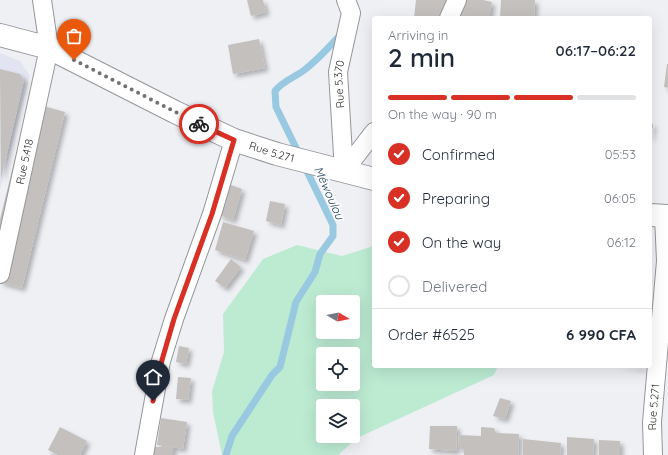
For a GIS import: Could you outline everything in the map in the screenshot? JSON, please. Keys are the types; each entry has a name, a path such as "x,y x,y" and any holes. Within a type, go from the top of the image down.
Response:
{"street":[{"path":"42,0 49,48"},
{"name":"Rue 5.370","path":"344,172 338,72 351,13 346,0"},
{"path":"450,16 457,0"},
{"name":"Rue 5.271","path":"0,35 49,48 175,112 234,140 277,154 372,179"},
{"name":"Rue 5.418","path":"0,274 49,48"},
{"path":"344,172 372,135"},
{"path":"144,455 162,360 174,319 212,214 234,140"},
{"name":"Rue 5.271","path":"653,455 652,422 666,261 661,216"}],"shaded area":[{"path":"0,53 20,61 30,76 0,190"}],"green space":[{"path":"297,245 342,256 372,247 372,368 497,368 494,375 360,437 360,399 316,399 316,443 351,443 338,455 222,455 213,412 212,391 224,352 223,314 263,259"}],"building":[{"path":"247,0 263,0 266,12 251,16"},
{"path":"416,0 483,0 492,2 489,16 414,16"},
{"path":"501,0 535,0 534,16 500,16"},
{"path":"259,39 265,68 233,74 228,45"},
{"path":"668,64 668,88 664,87"},
{"path":"0,69 20,74 24,80 1,179"},
{"path":"29,102 65,112 22,288 0,282 0,219"},
{"path":"228,184 242,189 233,220 219,215"},
{"path":"270,201 285,204 281,225 266,221"},
{"path":"223,222 254,231 245,260 215,250"},
{"path":"231,259 241,267 225,288 215,281"},
{"path":"179,346 189,348 186,364 176,362"},
{"path":"178,377 191,378 188,400 176,399"},
{"path":"500,398 511,401 505,419 493,416"},
{"path":"161,418 187,422 183,449 173,447 173,455 147,455 147,447 172,447 157,445"},
{"path":"430,426 457,426 456,451 429,449"},
{"path":"60,427 87,441 80,455 58,455 48,450"},
{"path":"481,427 494,428 496,433 519,434 518,455 464,455 464,448 458,448 459,435 481,436"},
{"path":"567,437 594,439 593,455 567,455"},
{"path":"523,439 561,443 560,455 523,455"},
{"path":"599,440 620,441 620,455 599,455"}],"waterway":[{"name":"Méwoulou","path":"300,156 276,107 275,91 281,85 314,62 342,33"},
{"name":"Méwoulou","path":"226,455 232,436 272,375 280,367 296,302 315,272 320,254 333,236 333,225 304,165"}],"way so far":[{"path":"74,60 199,124"}],"route":[{"path":"153,401 162,360 174,319 212,214 234,140 199,124"}]}
